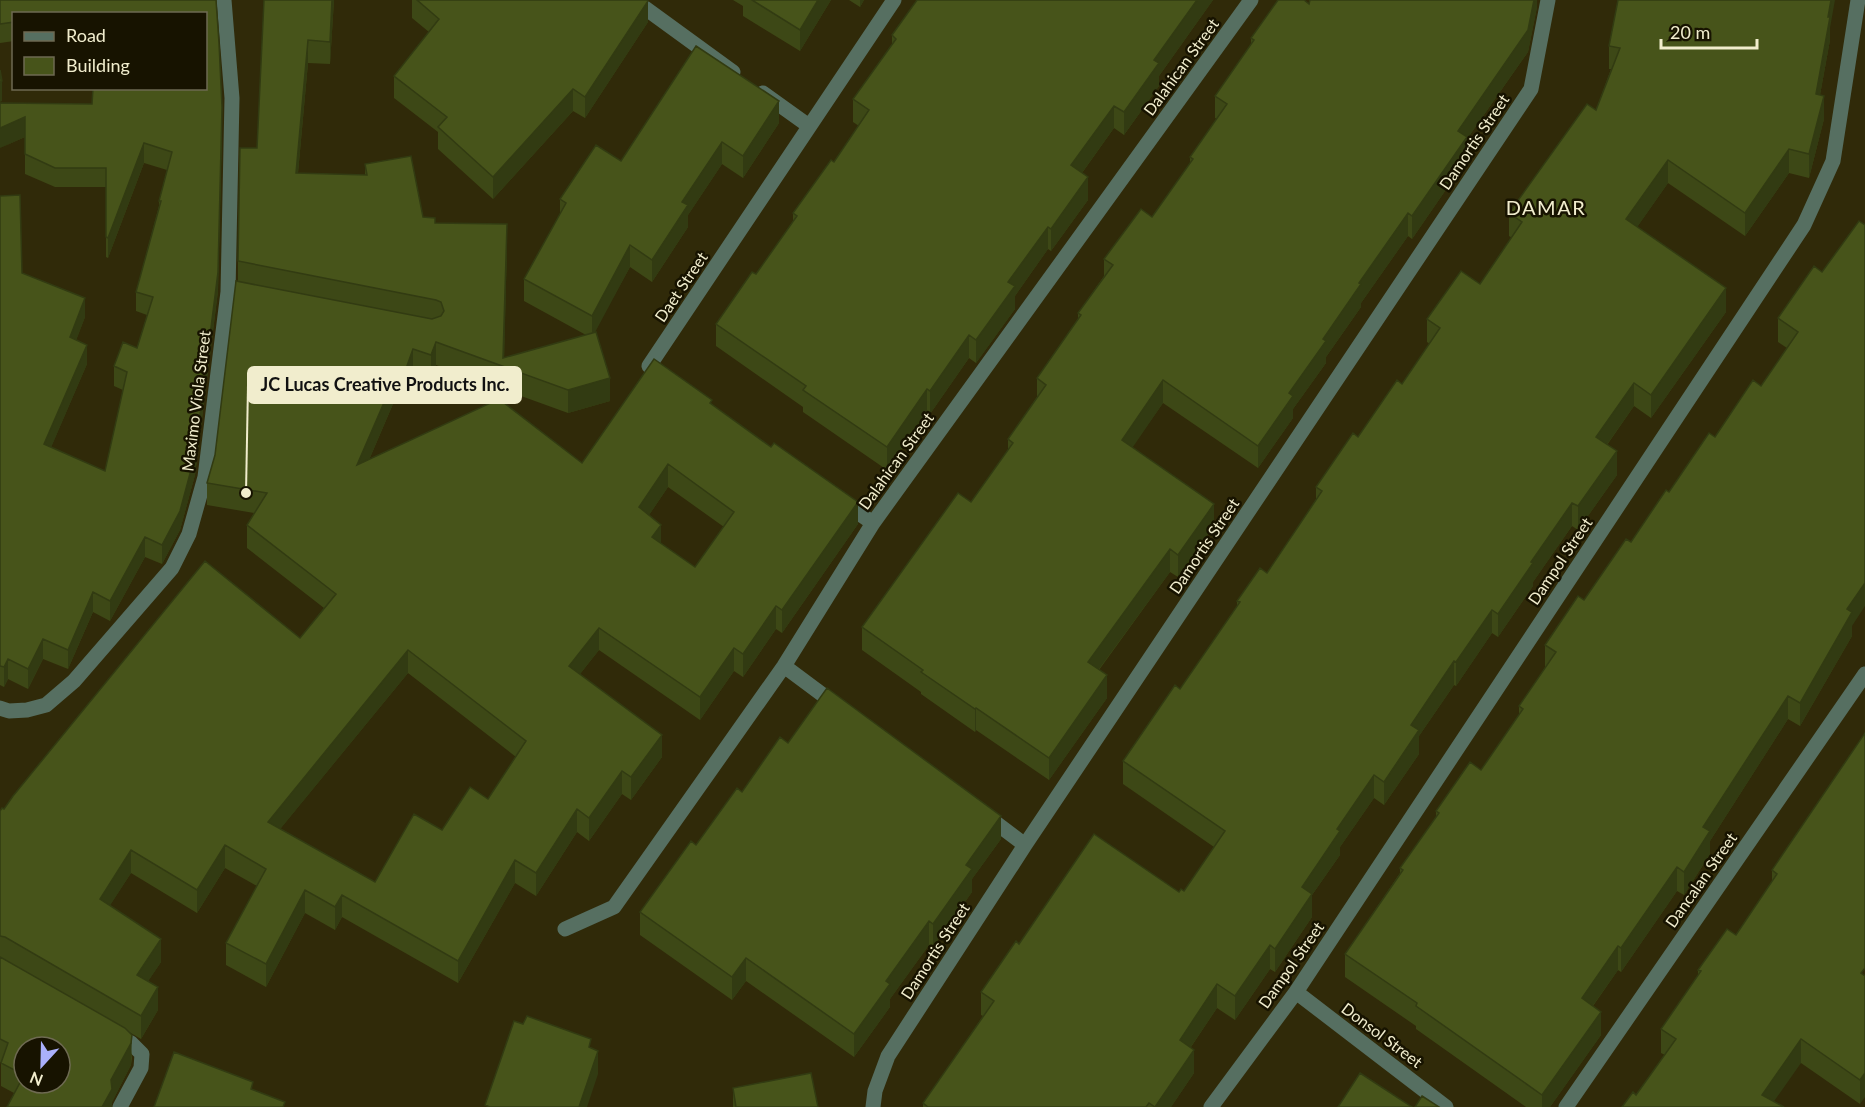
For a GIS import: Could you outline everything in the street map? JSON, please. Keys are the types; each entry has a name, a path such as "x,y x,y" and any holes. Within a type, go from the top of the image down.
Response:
{"street":[{"name":"Maximo Viola Street","path":"0,708 9,711 27,710 46,705 74,681 172,568 189,534 206,477 234,293 232,98 224,0"},
{"path":"633,0 809,126"},
{"name":"Daet Street","path":"669,380 649,366 894,0"},
{"name":"Dalahican Street","path":"565,929 614,907 784,666 873,523 1251,0"},
{"name":"Damortis Street","path":"873,1107 875,1091 888,1056 1025,845 1532,89 1548,0"},
{"name":"Dampol Street","path":"1211,1107 1296,992 1804,225 1833,160 1858,0"},
{"path":"824,489 873,523"},
{"path":"784,666 849,714"},
{"name":"Dancalan Street","path":"1566,1107 1865,674"},
{"path":"969,803 1025,845"},
{"name":"Donsol Street","path":"1296,992 1446,1107"},
{"path":"101,1026 131,1043 142,1054 141,1068 120,1107"}],"building":[{"path":"0,0 216,0 222,107 218,272 195,455 180,511 162,545 145,537 110,601 93,592 68,650 43,639 28,669 8,659 4,667 0,666 0,196 20,195 22,273 85,298 70,337 87,345 44,444 105,471 127,372 114,366 123,342 137,348 153,297 136,292 172,152 144,143 108,238 106,237 106,168 55,168 25,154 25,117 0,128 0,103 92,104 93,90 207,90 207,12 12,12 12,22 0,24"},
{"path":"264,0 332,0 330,42 308,40 296,173 367,175 365,164 411,156 423,217 435,218 435,223 507,224 503,358 596,332 610,378 568,390 436,342 431,355 413,349 403,377 396,375 357,465 499,399 582,463 654,359 712,400 710,403 771,447 774,443 858,502 782,610 776,606 743,654 734,648 700,697 599,628 569,666 662,735 631,777 622,771 589,818 577,809 536,873 515,860 458,961 342,895 335,907 305,890 266,964 226,943 266,869 225,845 197,890 131,850 100,899 161,939 137,975 158,987 141,1016 0,936 0,811 4,809 205,561 300,638 336,594 247,525 267,493 207,483 215,455 236,281 432,319 441,316 444,311 441,302 436,300 238,261 240,148 257,148","holes":["668,464 734,512 695,567 652,537 661,525 639,507","408,650 526,741 488,799 470,787 442,830 414,814 375,882 268,822"]},
{"path":"417,0 648,1 585,97 573,89 493,177 438,127 447,117 394,76 439,19"},
{"path":"752,0 818,0 800,30"},
{"path":"917,0 1197,0 1154,60 1159,63 1124,112 1114,106 1071,165 1088,177 1051,229 1048,227 1008,282 1015,286 976,340 969,335 930,391 927,389 887,447 803,390 806,386 716,324 752,272 756,274 797,216 793,213 831,160 834,162 869,110 853,99 896,39 892,35"},
{"path":"1278,0 1304,0 1309,4 1310,0 1534,0 1528,30 1458,131 1467,137 1412,216 1408,213 1359,283 1361,284 1323,339 1326,341 1289,393 1293,396 1258,446 1163,380 1122,440 1214,504 1178,555 1170,549 1088,662 1107,675 1049,758 921,672 923,670 862,627 958,493 971,502 1013,443 1008,439 1046,385 1037,378 1081,315 1078,313 1113,265 1104,259 1141,209 1152,217 1193,159 1190,157 1227,104 1215,96 1254,40 1251,38"},
{"path":"1618,0 1831,0 1816,94 1824,96 1809,154 1789,149 1745,213 1668,160 1626,219 1726,288 1651,395 1634,383 1596,437 1617,451 1578,506 1572,503 1498,614 1492,610 1456,662 1454,661 1411,725 1419,730 1384,782 1374,775 1337,829 1340,831 1302,887 1312,894 1275,949 1270,945 1235,996 1217,984 1180,1040 1194,1050 1155,1107 1149,1103 1146,1107 928,1107 923,1103 994,1001 981,992 1016,941 1019,944 1094,834 1179,892 1181,889 1184,891 1225,831 1123,761 1175,685 1180,689 1240,602 1237,601 1260,568 1267,573 1322,491 1316,487 1353,433 1358,437 1397,380 1402,384 1440,328 1427,319 1461,271 1480,284 1522,222 1509,213 1587,104 1596,110 1620,48 1609,46"},
{"path":"696,46 779,101 743,156 722,142 682,202 688,205 652,260 630,245 592,316 524,279 566,203 560,199 596,145 621,161"},
{"path":"1859,221 1865,225 1865,583 1847,609 1852,612 1800,703 1788,696 1703,827 1710,831 1684,872 1677,867 1621,948 1618,946 1582,998 1601,1012 1542,1095 1416,1006 1417,1003 1345,954 1403,870 1400,868 1439,813 1436,811 1470,762 1481,770 1523,709 1519,706 1556,652 1545,645 1578,596 1584,600 1626,539 1631,542 1666,490 1669,492 1709,433 1715,437 1753,380 1761,386 1798,332 1778,318 1814,266 1822,272"},
{"path":"827,688 1001,816 966,865 972,869 933,924 929,921 886,981 890,984 854,1034 746,958 732,977 640,912 691,841 696,845 737,788 742,792 780,737 788,743"},
{"path":"1865,733 1865,968 1861,973 1865,976 1865,1073 1860,1080 1801,1039 1762,1095 1784,1107 1622,1107 1633,1092 1636,1095 1676,1039 1661,1029 1701,971 1698,970 1727,929 1736,935 1777,874 1772,870"},
{"path":"0,957 125,1028 132,1035 131,1043 111,1080 112,1089 102,1107 7,1107 13,1095 72,1095 72,1035 12,1035 12,1069 1,1063 8,1043 0,1039"},
{"path":"527,1016 591,1039 589,1047 598,1051 579,1107 490,1107 485,1105 514,1021 523,1024"},
{"path":"174,1052 253,1082 251,1089 285,1102 283,1107 154,1107"},
{"path":"811,1073 818,1107 736,1107 733,1088"},
{"path":"1360,1073 1412,1107 1338,1107"},
{"path":"1422,1096 1439,1107 1415,1107"}],"place":[{"name":"JC Lucas Creative Products Inc.","path":"246,493"}],"district":[{"name":"DAMAR","path":"1546,208"}]}
